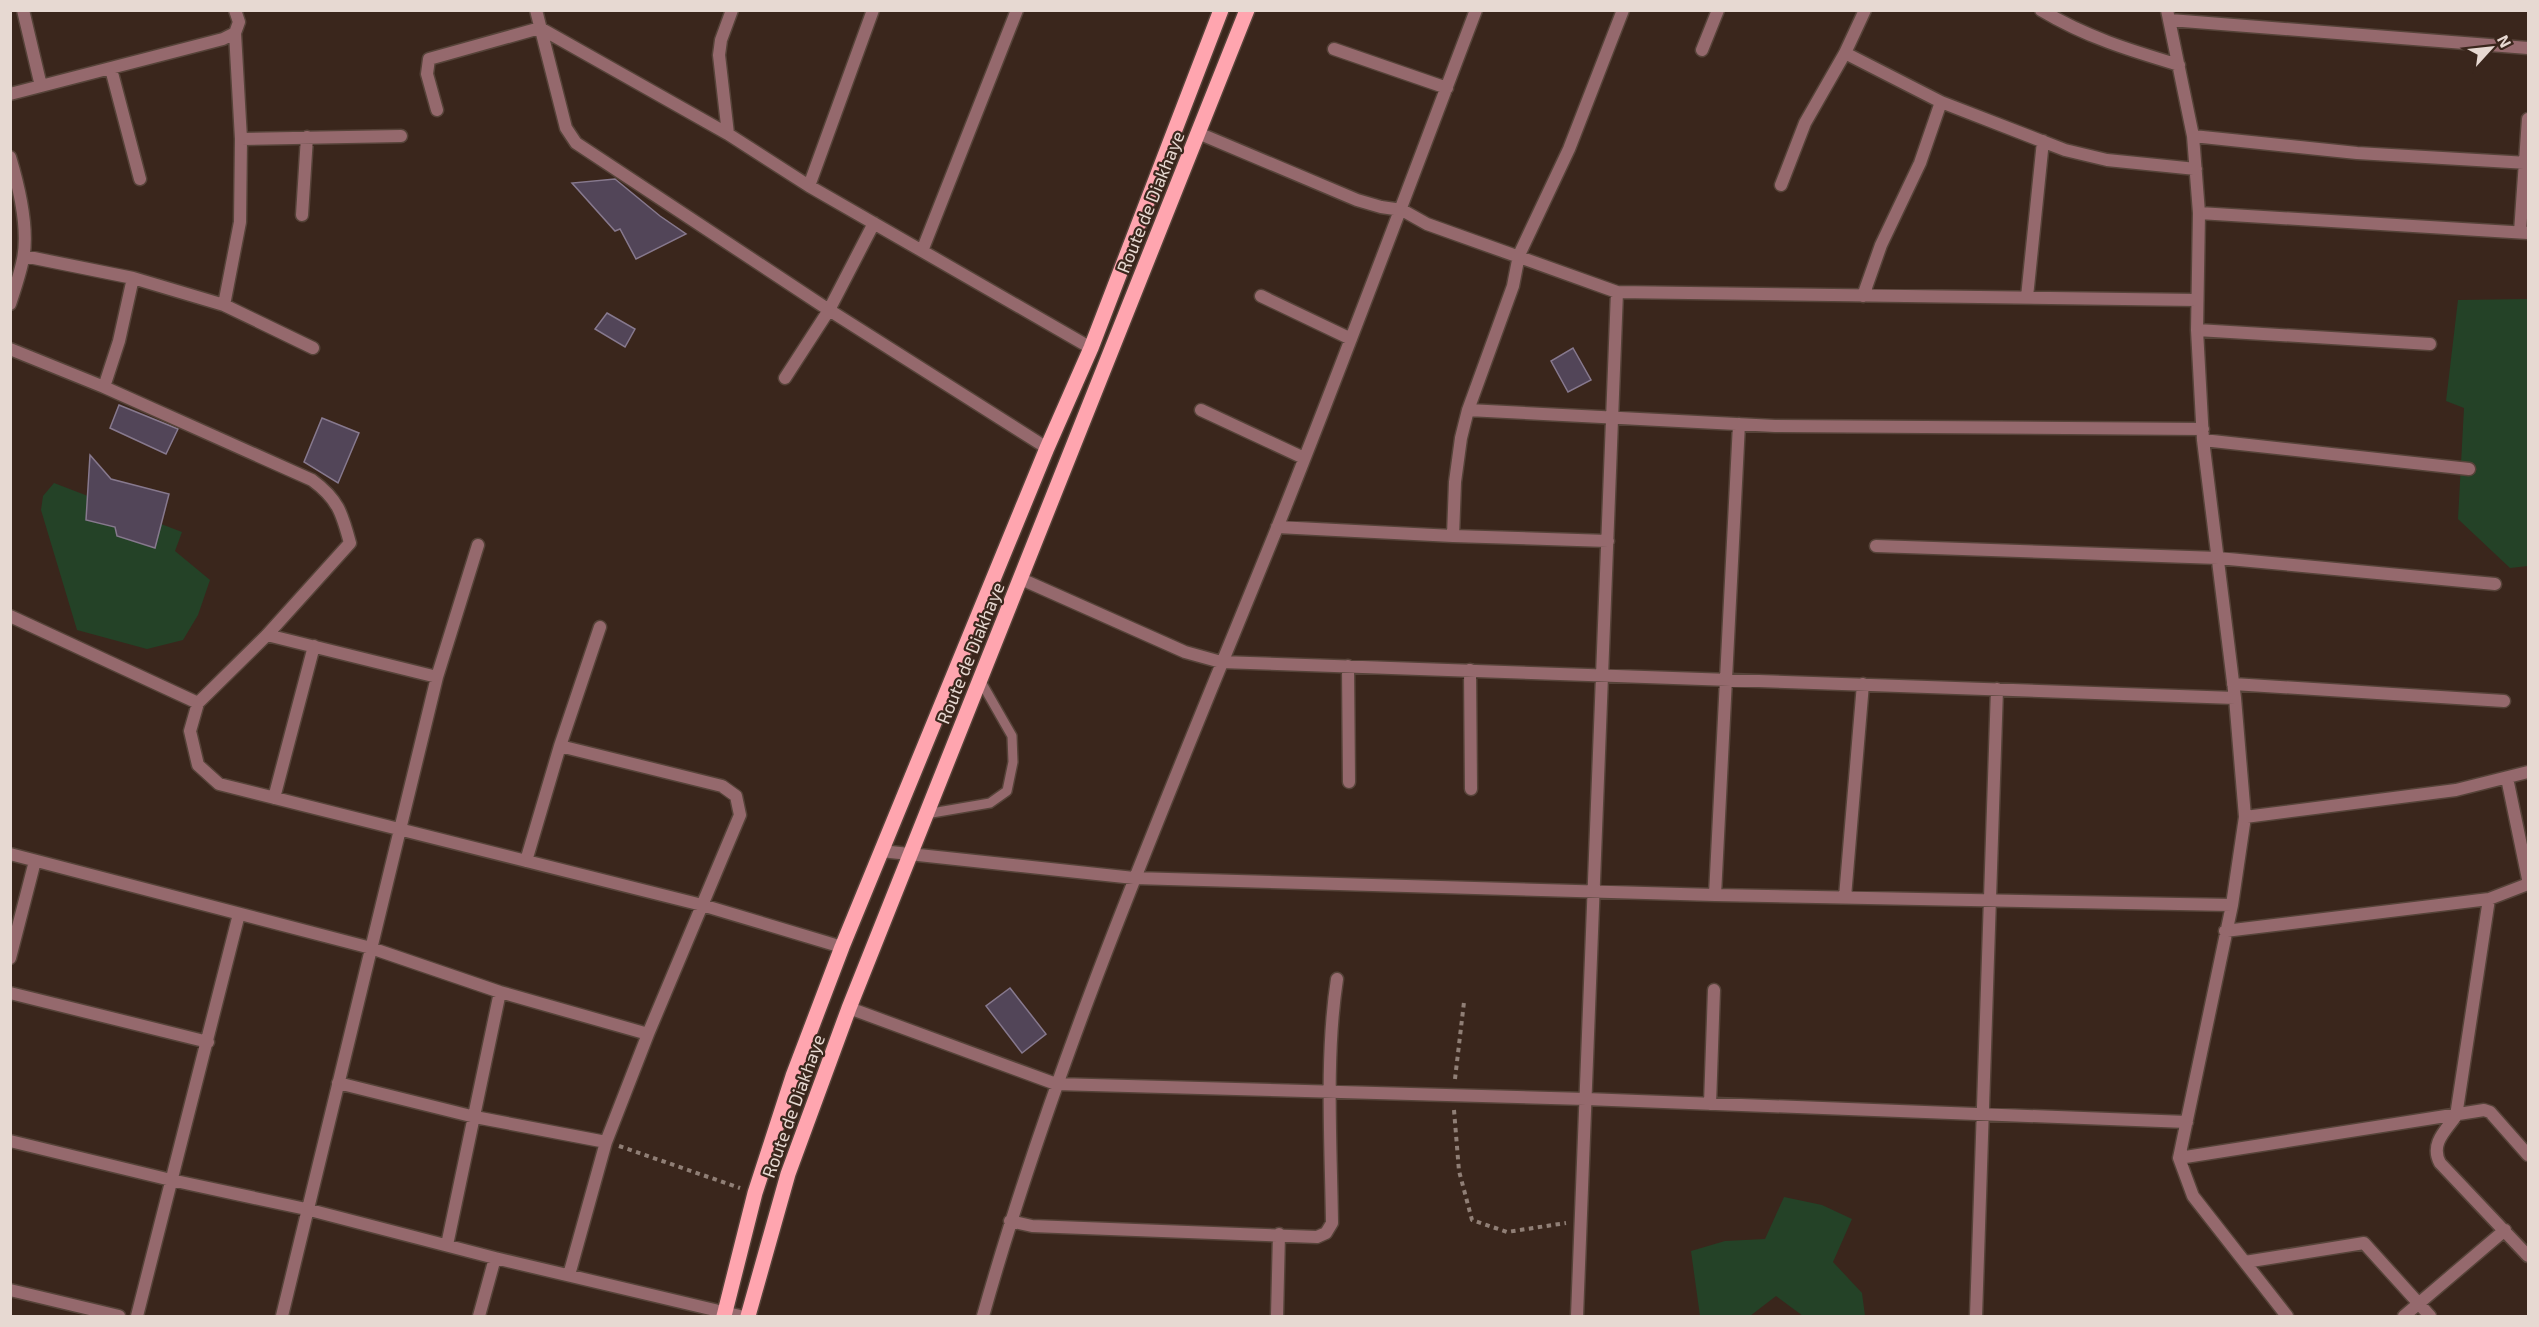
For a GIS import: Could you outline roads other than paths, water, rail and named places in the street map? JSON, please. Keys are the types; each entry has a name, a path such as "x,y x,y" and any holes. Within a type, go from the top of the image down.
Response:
{"main road":[{"name":"Route de Diakhaye","path":"724,1314 755,1193 793,1076 842,947 1090,348 1221,10"},
{"name":"Route de Diakhaye","path":"748,1317 788,1174 849,1008 1247,10"}],"street":[{"path":"23,10 41,86"},
{"path":"224,304 240,222 241,139 235,33 239,22 235,10"},
{"path":"536,10 566,128 576,143 829,310 1047,448"},
{"path":"728,134 719,55 721,40 732,10"},
{"path":"922,251 1017,10"},
{"path":"983,1317 1010,1221 1056,1084 1134,878 1277,527 1402,210 1476,10"},
{"path":"1453,536 1455,482 1461,438 1468,410 1513,286 1519,255 1569,150 1623,10"},
{"path":"1702,50 1718,10"},
{"path":"1781,184 1805,123 1845,53 1864,10"},
{"path":"2041,10 2069,27 2112,46 2179,64"},
{"path":"809,186 871,11"},
{"path":"2287,1317 2193,1196 2179,1158 2232,905 2245,817 2235,698 2203,435 2197,330 2199,213 2193,136 2169,15 2529,48"},
{"path":"437,110 427,74 429,59 540,28 728,134 809,186 1090,348"},
{"path":"10,94 223,39 235,33"},
{"path":"1334,49 1447,88"},
{"path":"1845,53 1941,102 2065,150 2107,160 2196,169"},
{"path":"111,69 140,179"},
{"path":"1863,296 1881,245 1920,163 1941,102"},
{"path":"2199,213 2524,232 2529,118"},
{"path":"1198,133 1357,200 1402,210 1427,224 1519,255 1617,292 2197,300"},
{"path":"241,139 401,136"},
{"path":"2193,136 2357,153 2527,163"},
{"path":"302,215 307,137"},
{"path":"2027,297 2043,141"},
{"path":"10,157 23,220 24,256 10,304"},
{"path":"785,378 829,310 874,223"},
{"path":"24,256 133,278 224,304 313,348"},
{"path":"104,387 119,341 133,278"},
{"path":"1577,1317 1617,292"},
{"path":"1261,296 1351,339"},
{"path":"2197,330 2430,344"},
{"path":"10,349 104,387 312,480 327,491 341,509 350,543 267,635 198,703 190,731 198,765 219,784 702,905 842,947"},
{"path":"1201,410 1304,458"},
{"path":"1468,410 1739,424 2203,435 2469,469"},
{"path":"1716,895 1739,424"},
{"path":"1277,527 1608,541"},
{"path":"282,1317 306,1209 437,677 478,545"},
{"path":"1876,546 2218,558 2495,584"},
{"path":"1021,579 1185,652 1221,662 2235,698"},
{"path":"10,616 198,703"},
{"path":"526,861 560,746 600,627"},
{"path":"267,635 437,677"},
{"path":"274,798 314,646"},
{"path":"1348,666 1349,782"},
{"path":"1470,670 1471,789"},
{"path":"1845,897 1863,684"},
{"path":"2233,684 2504,701"},
{"path":"1976,1317 1997,689"},
{"path":"560,746 722,786 736,796 740,814 648,1034 606,1142 569,1275"},
{"path":"2245,817 2456,790 2529,772"},
{"path":"2507,778 2529,879"},
{"path":"882,850 1134,878 1716,895 2232,905"},
{"path":"10,854 371,948 500,992 648,1034"},
{"path":"10,958 35,861"},
{"path":"2225,931 2489,899 2529,884"},
{"path":"2489,899 2456,1116 2436,1144 2435,1154 2440,1162 2527,1252"},
{"path":"138,1317 239,914"},
{"path":"1010,1221 1032,1226 1317,1237 1326,1233 1332,1223 1331,1092 1334,1001 1337,979"},
{"path":"1710,1104 1714,990"},
{"path":"447,1245 500,992"},
{"path":"10,993 208,1042"},
{"path":"849,1008 1056,1084 1586,1099 2187,1122"},
{"path":"338,1083 475,1117 606,1142"},
{"path":"2179,1158 2484,1110 2490,1112 2529,1155"},
{"path":"10,1141 171,1180 306,1209 495,1258 740,1317"},
{"path":"2404,1317 2505,1230"},
{"path":"1276,1317 1279,1234"},
{"path":"2245,1262 2364,1244 2430,1317"},
{"path":"479,1317 495,1258"},
{"path":"10,1290 119,1317"}],"lane":[{"path":"926,814 990,803 1007,791 1013,762 1012,736 980,680"}]}
